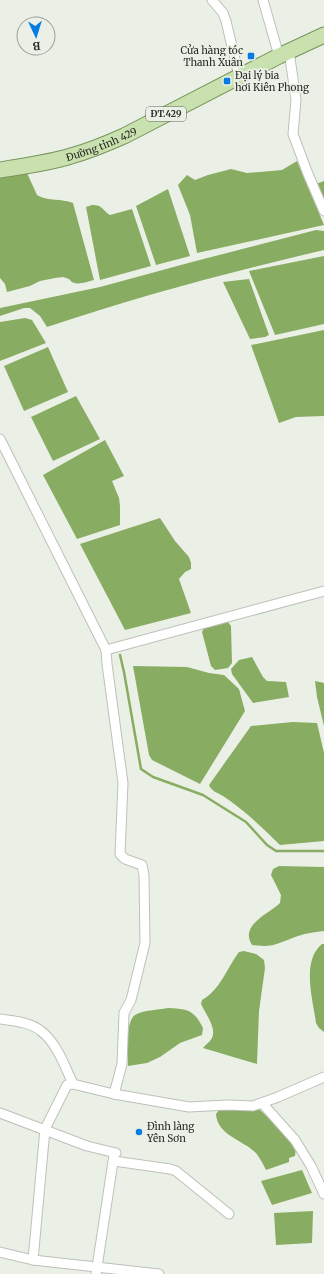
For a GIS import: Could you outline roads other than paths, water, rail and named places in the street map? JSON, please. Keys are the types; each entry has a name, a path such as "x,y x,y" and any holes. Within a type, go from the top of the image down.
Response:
{"main road":[{"name":"Đường tỉnh 429","path":"0,170 45,163 100,147 284,53 324,35"}],"street":[{"path":"212,0 223,13 226,21 239,76"},
{"path":"263,0 284,53 296,100 293,134 324,211"},
{"path":"0,439 106,650 123,783 120,854 125,859 142,865 145,943 130,1000 124,1013 122,1064 114,1094"},
{"path":"106,650 324,592"},
{"path":"0,1019 30,1025 41,1031 54,1046 73,1084"},
{"path":"33,1260 45,1130 67,1086 73,1084 114,1094 189,1107 226,1105 253,1106 324,1077"},
{"path":"262,1103 295,1140 311,1166 324,1194"},
{"path":"0,1113 115,1156 176,1171 229,1214"},
{"path":"97,1270 115,1156"},
{"path":"0,1252 33,1260 97,1270 159,1274"}],"waterway":[{"path":"120,655 141,769 153,777 203,795 246,822 267,845 276,851 324,851"}],"place":[{"name":"Cửa hàng tóc Thanh Xuân","path":"251,56"},
{"name":"Đại lý bia hơi Kiên Phong","path":"227,81"},
{"name":"Đình làng Yên Sơn","path":"139,1132"}]}
